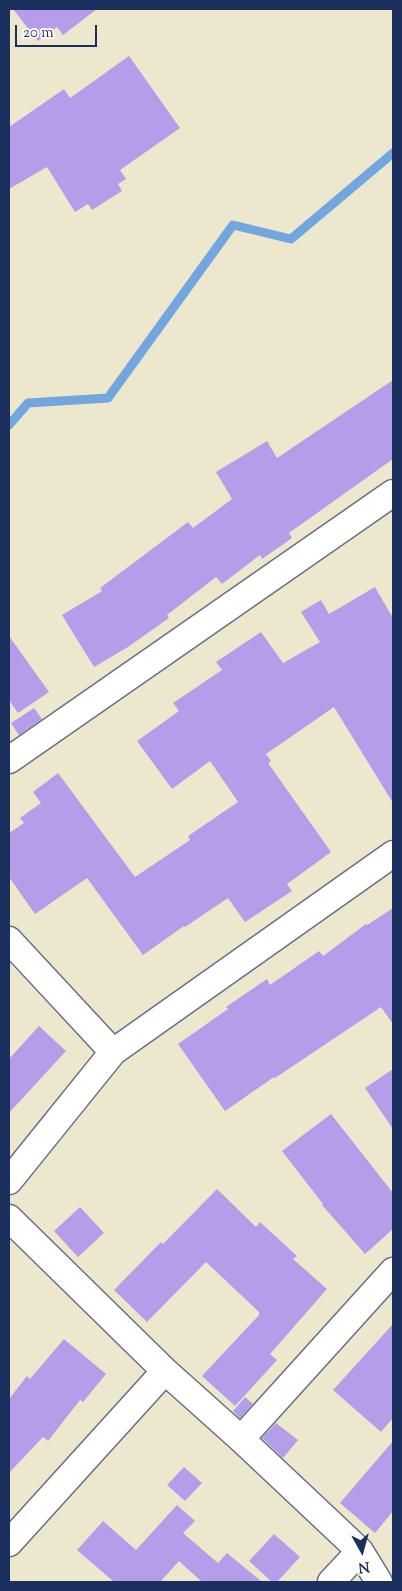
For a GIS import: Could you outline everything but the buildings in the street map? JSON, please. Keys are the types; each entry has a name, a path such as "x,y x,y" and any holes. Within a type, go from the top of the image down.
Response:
{"street":[{"path":"9,760 393,493"},
{"path":"9,1181 114,1052 393,854"},
{"path":"9,940 114,1052"},
{"path":"9,1218 165,1371 241,1439 360,1551 379,1582"},
{"path":"241,1439 393,1271"},
{"path":"9,1543 165,1371"},
{"path":"331,1582 360,1551"}],"waterway":[{"path":"9,425 28,403 108,398 233,225 291,239 393,153"}]}
